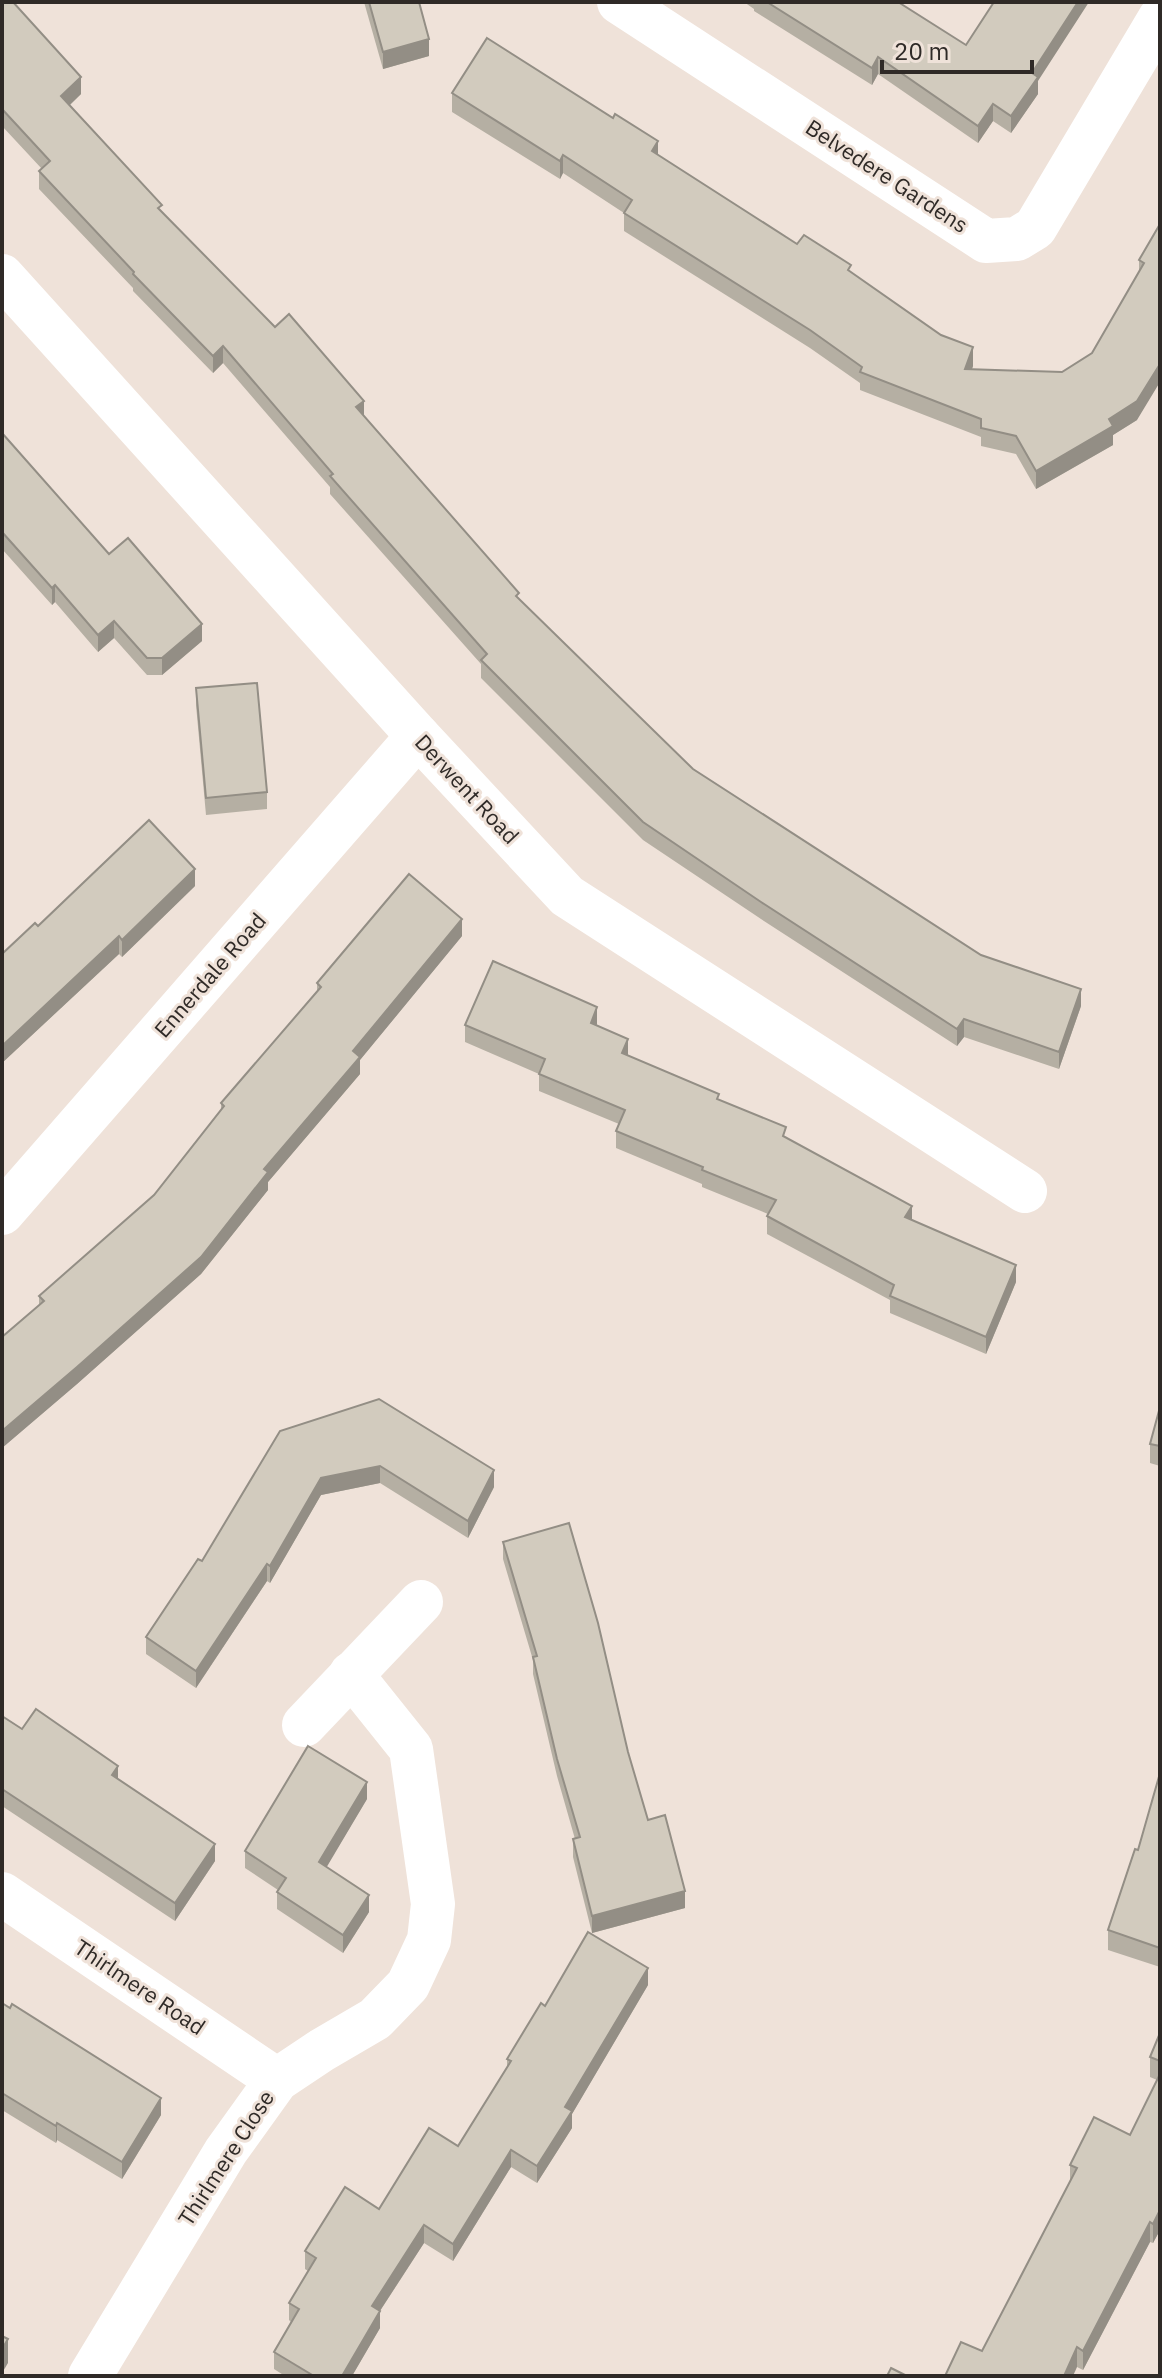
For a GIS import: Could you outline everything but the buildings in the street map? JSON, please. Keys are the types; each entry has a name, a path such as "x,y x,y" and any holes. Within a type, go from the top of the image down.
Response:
{"street":[{"name":"Belvedere Gardens","path":"619,2 986,241 1017,239 1035,228 1160,18"},
{"name":"Derwent Road","path":"2,276 567,896 1025,1191"},
{"name":"Ennerdale Road","path":"2,1213 418,736"},
{"path":"304,1725 421,1602"},
{"name":"Thirlmere Close","path":"90,2376 226,2151 277,2080 375,2019 408,1985 429,1940 433,1904 411,1749 351,1674"},
{"name":"Thirlmere Road","path":"2,1894 277,2080"}]}
